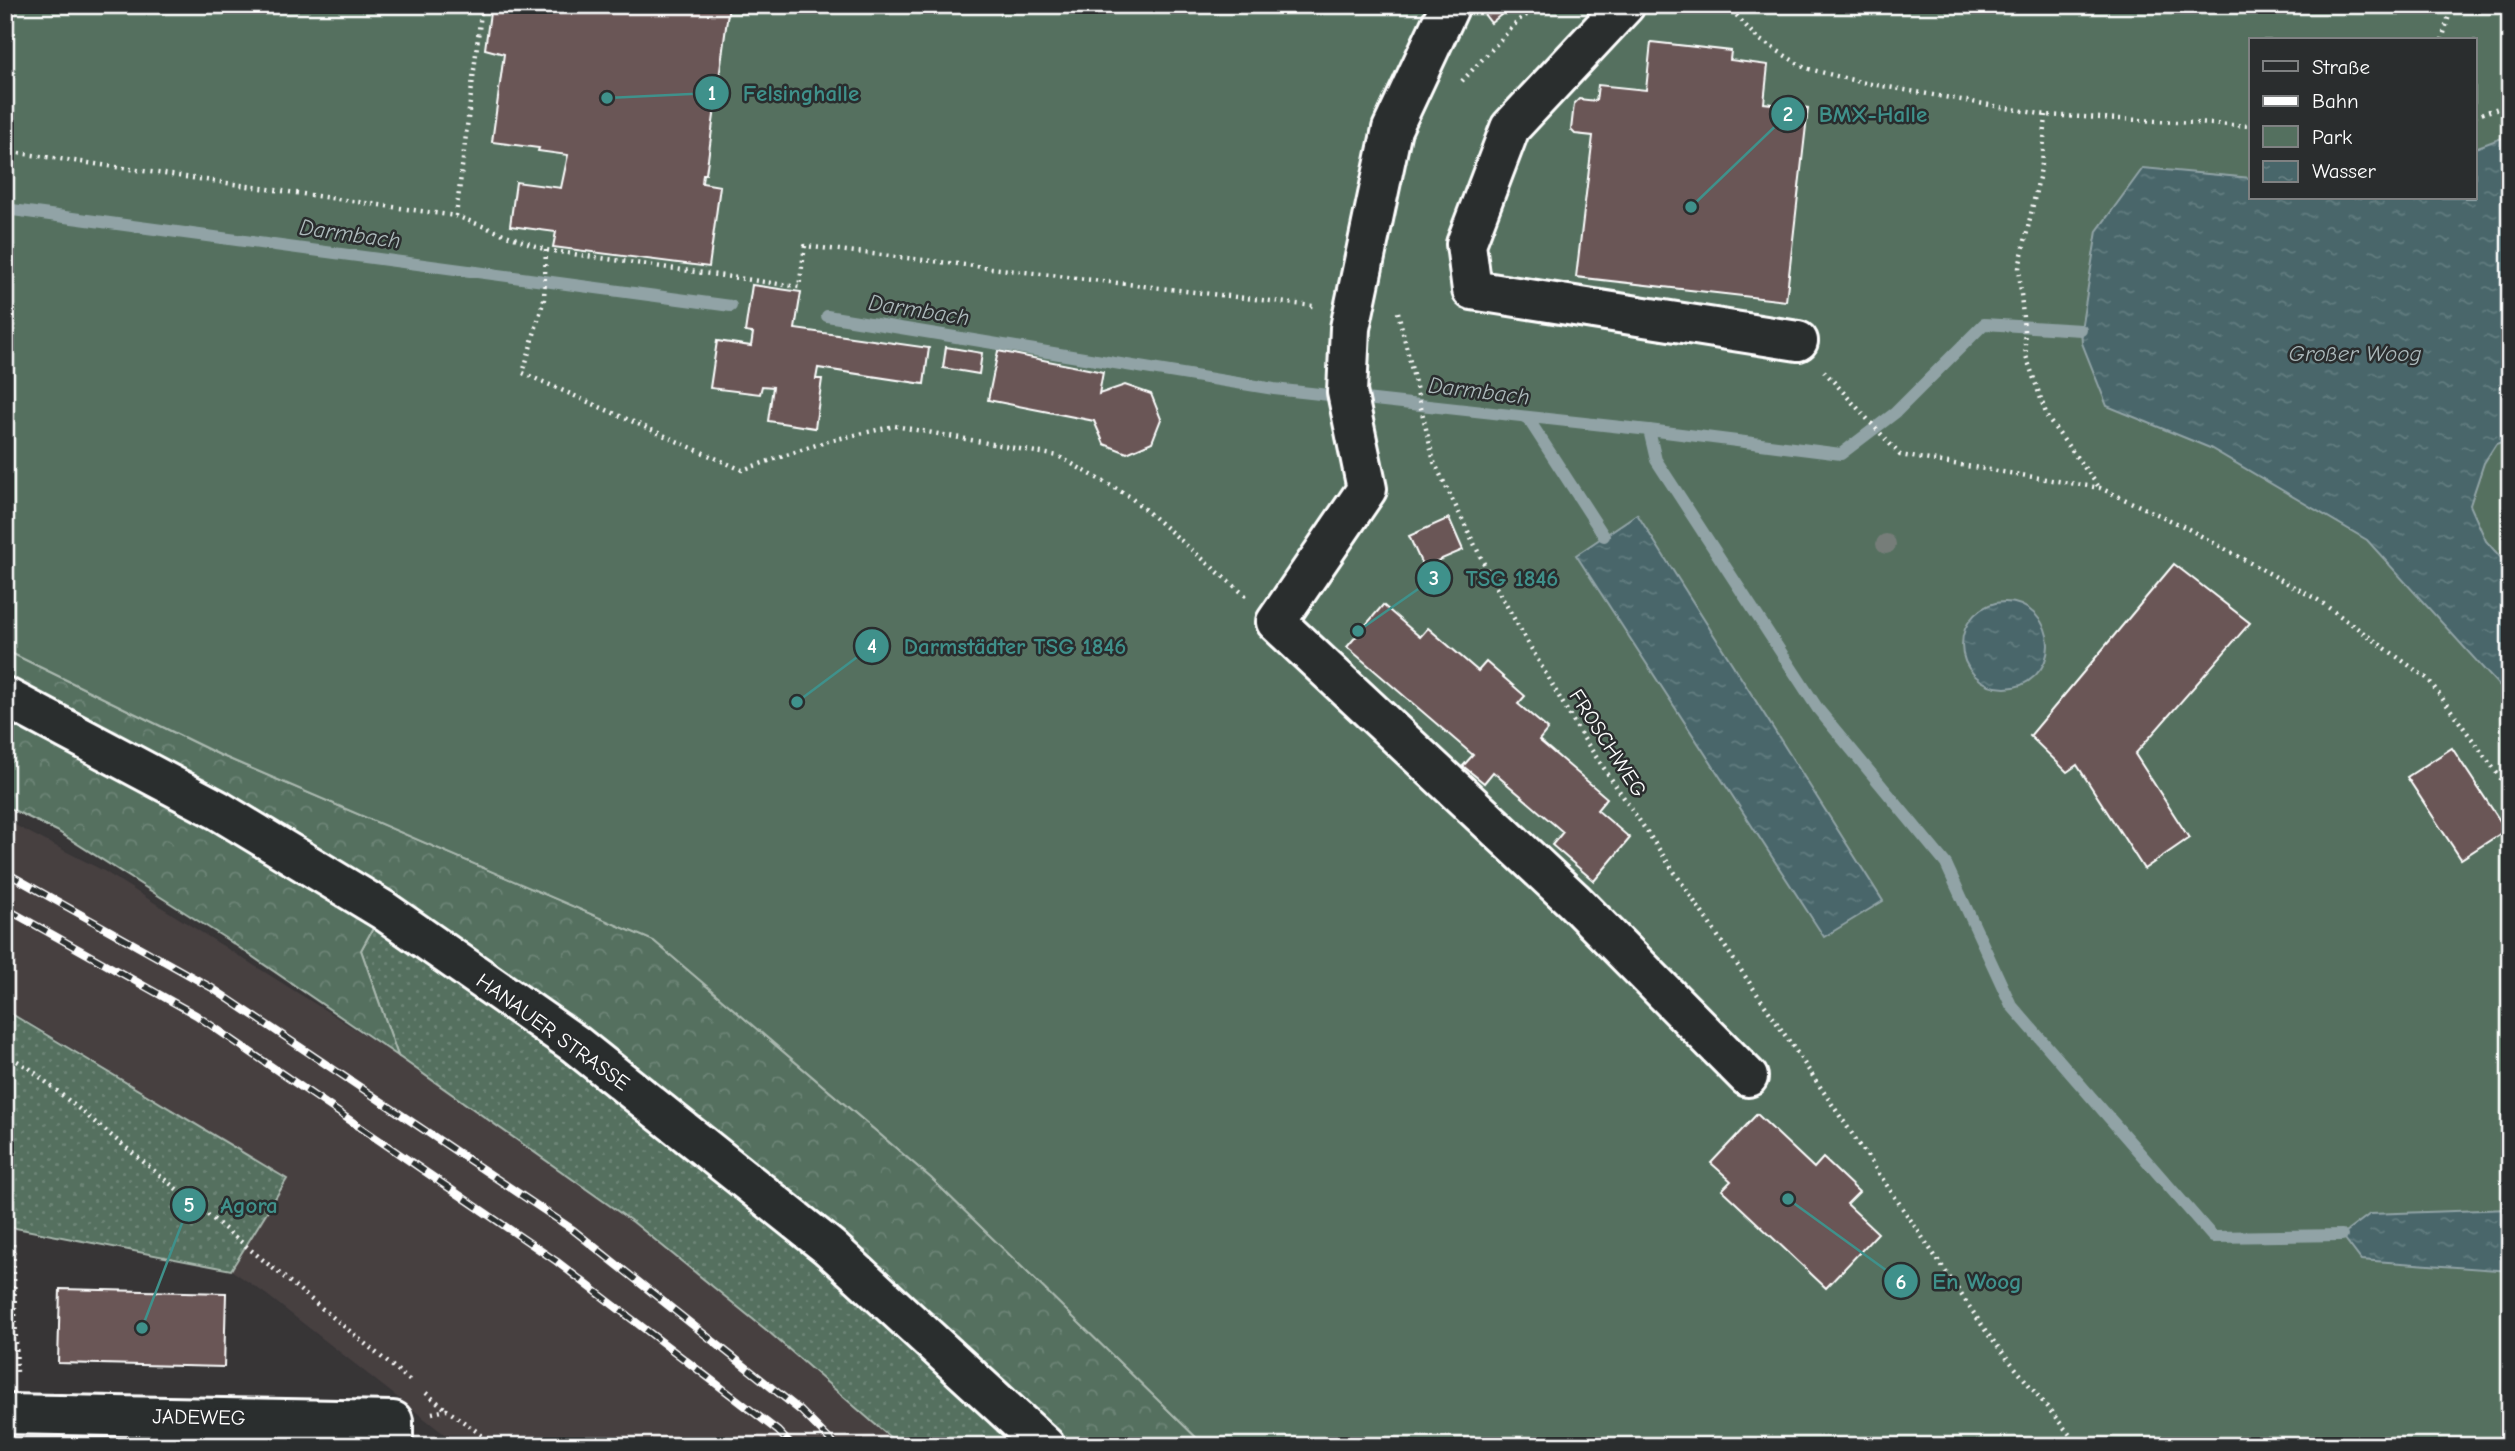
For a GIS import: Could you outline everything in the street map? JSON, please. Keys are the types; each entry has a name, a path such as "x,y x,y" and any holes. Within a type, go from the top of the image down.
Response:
{"main road":[{"path":"1450,5 1392,129 1351,319 1346,391 1367,489 1276,622 1573,901 1748,1077"},
{"path":"1625,5 1510,128 1466,244 1472,290 1798,341"},
{"name":"HANAUER STRASSE","path":"5,697 218,810 372,903 575,1044 829,1247 1045,1446"},
{"name":"JADEWEG","path":"12,1414 393,1433"}],"path":[{"path":"456,216 482,5"},
{"path":"1456,88 1521,18 1546,5"},
{"path":"1727,5 1758,38 1805,68 1860,82 2046,115 2249,126"},
{"path":"2443,38 2452,5"},
{"path":"2476,116 2510,104"},
{"path":"2046,115 2042,164 2019,268 2026,356 2048,419 2100,488"},
{"path":"5,150 456,216 546,250 799,287 805,246 1298,305 1351,319"},
{"path":"546,250 544,299 523,373 742,470 828,442 895,426 1058,456 1129,496 1276,622"},
{"name":"FROSCHWEG","path":"1396,300 1401,333 1434,462 1493,582 1580,733 1990,1337 2078,1446"},
{"path":"1823,369 1900,455 2100,488 2183,526 2318,600 2428,679 2510,791"},
{"path":"5,1054 29,1068 414,1384"},
{"path":"12,1414 13,1244"},
{"path":"425,1392 497,1446"},
{"path":"393,1433 447,1410"}],"shaded area":[{"path":"5,820 104,871 398,1056 633,1222 770,1333 900,1446 612,1446 601,1438 444,1434 267,1295 231,1270 287,1179 5,1010"}],"green space":[{"path":"5,5 2510,5 2510,1446 1205,1446 931,1178 654,941 220,755 5,650"},
{"path":"5,650 220,755 654,941 931,1178 1205,1446 1045,1446 383,910 361,950 398,1056 228,940 57,831 5,806"},
{"path":"383,910 1045,1446 900,1446 770,1333 633,1222 398,1056 361,950"},
{"path":"5,1010 287,1179 231,1270 5,1226"}],"water":[{"name":"Großer Woog","path":"2510,135 2510,439 2496,444 2484,463 2470,505 2486,541 2510,568 2510,698 2367,540 2210,448 2107,406 2082,343 2081,330 2097,231 2143,168 2249,178 2249,200 2476,200 2476,148"},
{"path":"1637,514 1883,901 1824,937 1576,555"},
{"path":"2005,602 2029,609 2041,621 2048,645 2041,669 2029,681 2005,688 1981,681 1969,669 1962,645 1969,621 1981,609"},
{"path":"2510,1209 2510,1271 2361,1260 2342,1235 2370,1214"}],"building":[{"path":"491,5 729,5 706,174 703,174 702,183 720,186 709,267 553,247 556,232 510,226 516,182 561,188 568,155 492,142 504,54 485,49"},
{"path":"1477,5 1513,5 1491,23"},
{"path":"1651,42 1731,51 1730,60 1768,65 1764,103 1808,108 1786,301 1576,277 1593,136 1575,134 1571,130 1574,104 1579,99 1596,101 1598,85 1646,90"},
{"path":"752,285 801,292 795,329 929,348 924,384 818,368 816,379 822,379 815,428 768,421 773,387 762,386 760,394 710,388 717,341 751,346 753,333 745,332"},
{"path":"946,347 982,353 979,374 943,368"},
{"path":"998,351 1103,372 1099,394 1125,385 1151,394 1161,419 1152,442 1127,453 1104,444 1094,421 988,400"},
{"path":"1449,518 1463,550 1423,567 1409,536"},
{"path":"2174,564 2250,623 2135,754 2189,838 2144,869 2077,765 2067,772 2030,736"},
{"path":"1383,605 1420,637 1428,628 1478,671 1486,662 1525,696 1518,704 1548,729 1539,740 1607,798 1597,810 1630,838 1594,881 1552,845 1563,832 1493,772 1484,783 1463,766 1473,755 1347,647"},
{"path":"2452,748 2506,830 2461,859 2407,777"},
{"path":"1757,1114 1814,1168 1823,1158 1859,1192 1847,1204 1878,1233 1826,1288 1722,1190 1731,1181 1711,1163"},
{"path":"60,1289 226,1293 224,1367 58,1363"}],"waterway":[{"name":"Darmbach","path":"5,209 731,306"},
{"name":"Darmbach","path":"827,316 1274,389 1841,454 1895,413 1984,324 2081,330"},
{"path":"1527,417 1604,536"},
{"path":"1649,430 1656,460 1818,709 1946,864 2011,1005 2213,1237 2342,1235"}],"railway":[{"path":"5,872 212,988 572,1229 801,1411 836,1446"},
{"path":"5,908 196,1015 556,1261 778,1431 792,1446"}],"place":[{"name":"Felsinghalle","path":"607,98"},
{"name":"BMX-Halle","path":"1691,207"},
{"name":"TSG 1846","path":"1358,631"},
{"name":"Darmstädter TSG 1846","path":"797,702"},
{"name":"En Woog","path":"1788,1199"},
{"name":"Agora","path":"142,1328"}]}
